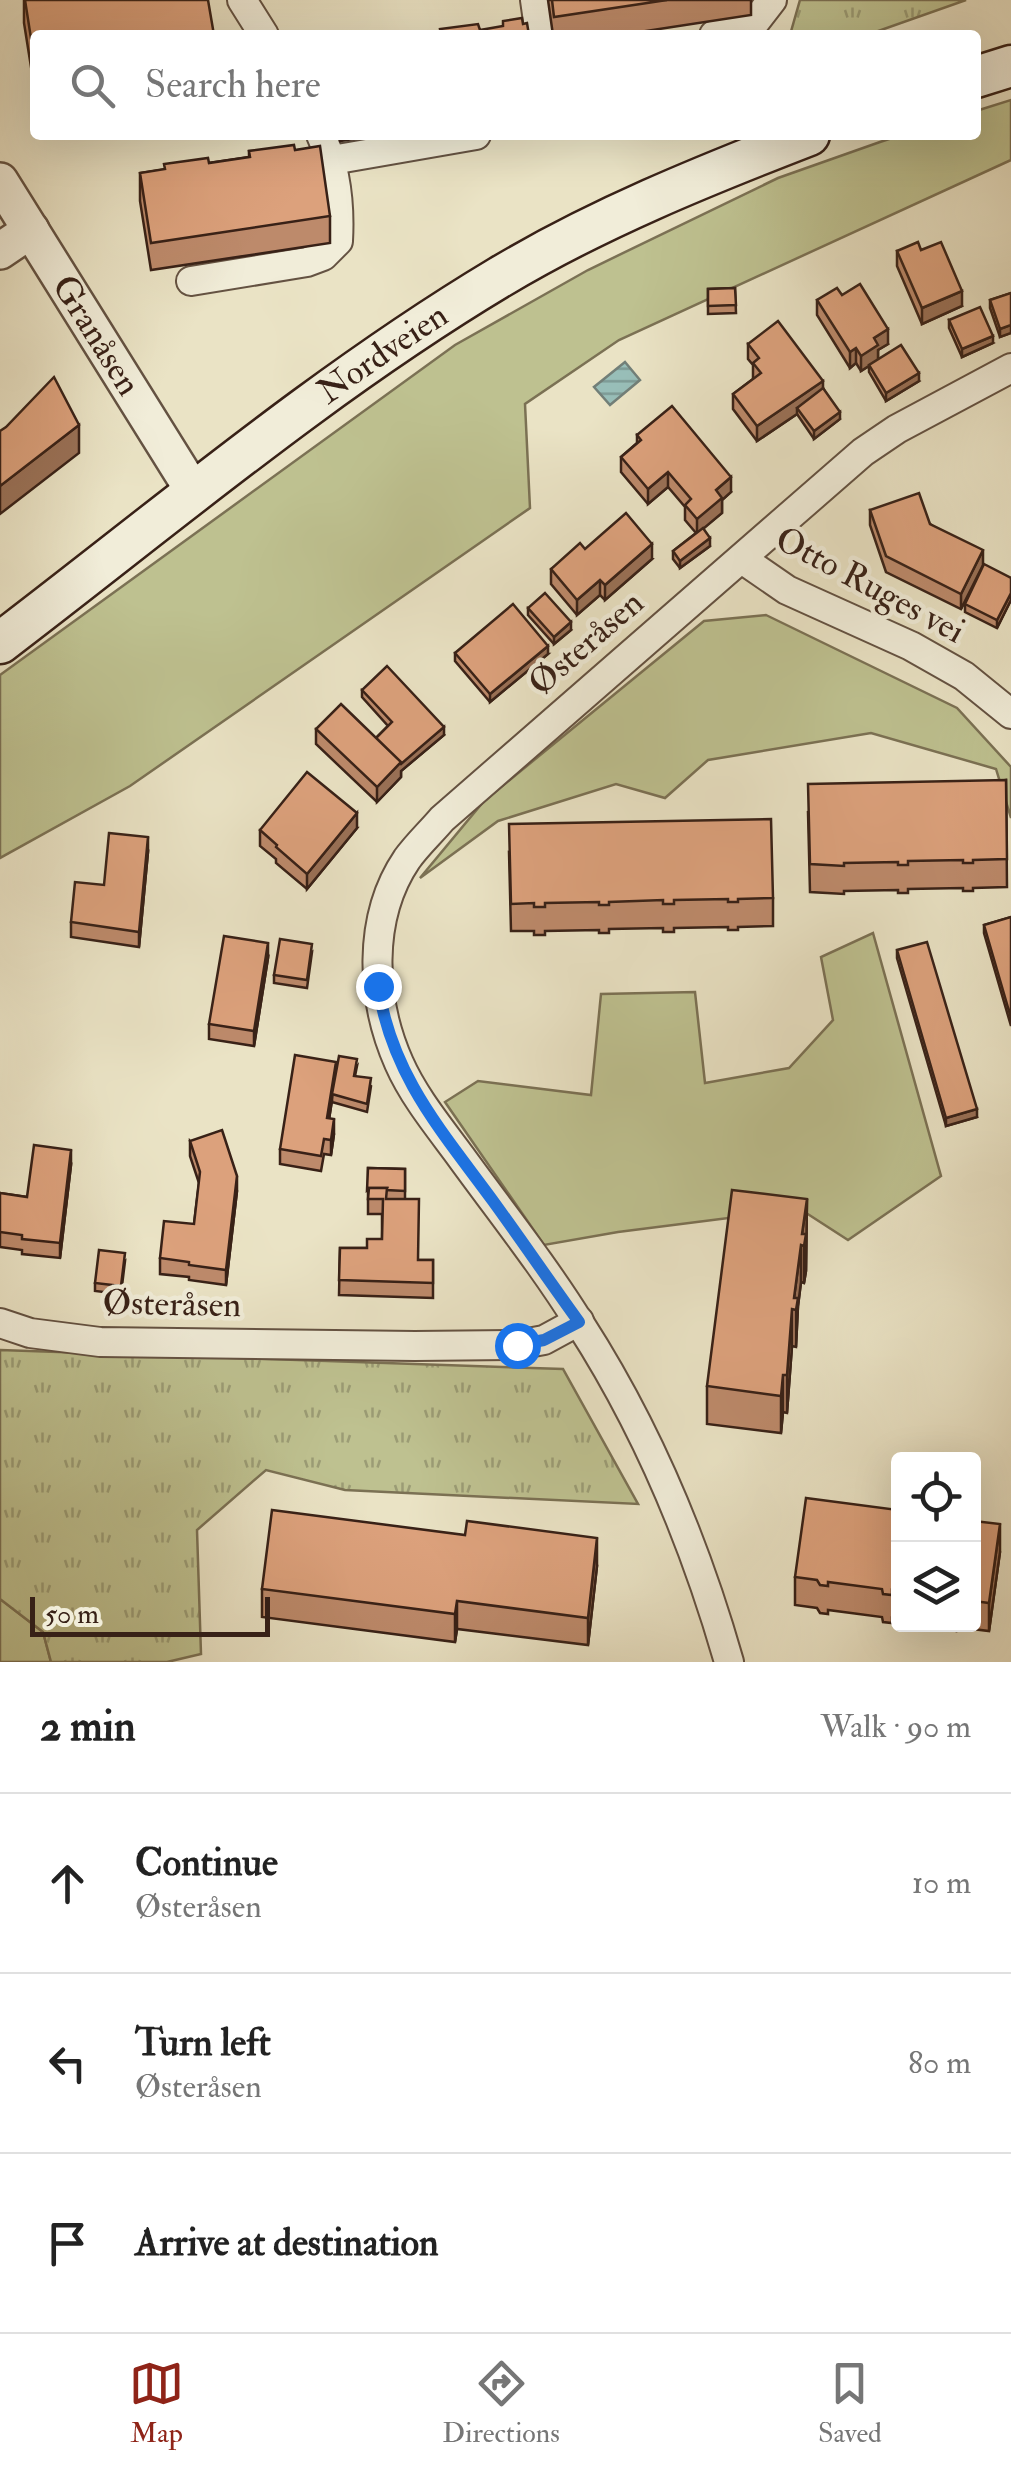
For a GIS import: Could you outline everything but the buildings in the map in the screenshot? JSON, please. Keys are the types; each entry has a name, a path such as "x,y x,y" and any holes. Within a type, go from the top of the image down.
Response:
{"main road":[{"path":"981,75 1011,66"},
{"name":"Nordveien","path":"0,643 194,492 417,329 503,275 613,217 797,140"}],"street":[{"path":"242,0 261,30"},
{"path":"535,0 539,30"},
{"path":"730,30 755,22 772,0"},
{"path":"192,281 308,262 323,256 338,241 339,219 327,148 419,140"},
{"name":"Granåsen","path":"0,181 194,492"},
{"path":"0,251 30,230"},
{"name":"Østeråsen","path":"730,1662 716,1614 636,1418 579,1322 426,1109 400,1065 384,1022 378,986 378,942 386,902 407,860 442,819 874,444 1011,368"},
{"name":"Otto Ruges vei","path":"742,559 788,590 911,646 964,676 1011,714"},
{"name":"Østeråsen","path":"0,1322 30,1333 100,1342 415,1346 517,1345 544,1340 579,1322"}],"green space":[{"path":"800,0 966,0 881,30 791,30"},
{"path":"1011,100 1011,160 619,340 525,404 530,508 130,786 0,858 0,675 455,345 588,270 778,178 887,140 981,140 981,109"},
{"path":"766,615 957,708 1011,767 1011,818 996,769 871,733 708,760 665,798 616,784 498,821 420,878 484,801 704,621"},
{"path":"873,933 941,1176 848,1240 800,1209 544,1245 445,1102 478,1081 591,1095 601,994 695,992 705,1083 789,1068 833,1020 821,957"},
{"path":"0,1350 563,1369 638,1504 345,1490 266,1470 197,1530 201,1654 167,1662 51,1662 43,1632 0,1599"},
{"path":"0,1599 43,1632 51,1662 0,1662"}],"water":[{"path":"625,362 640,380 610,405 594,387"}],"route":[{"path":"378,986 384,1022 400,1065 426,1109 579,1322 544,1340 517,1345"}]}
